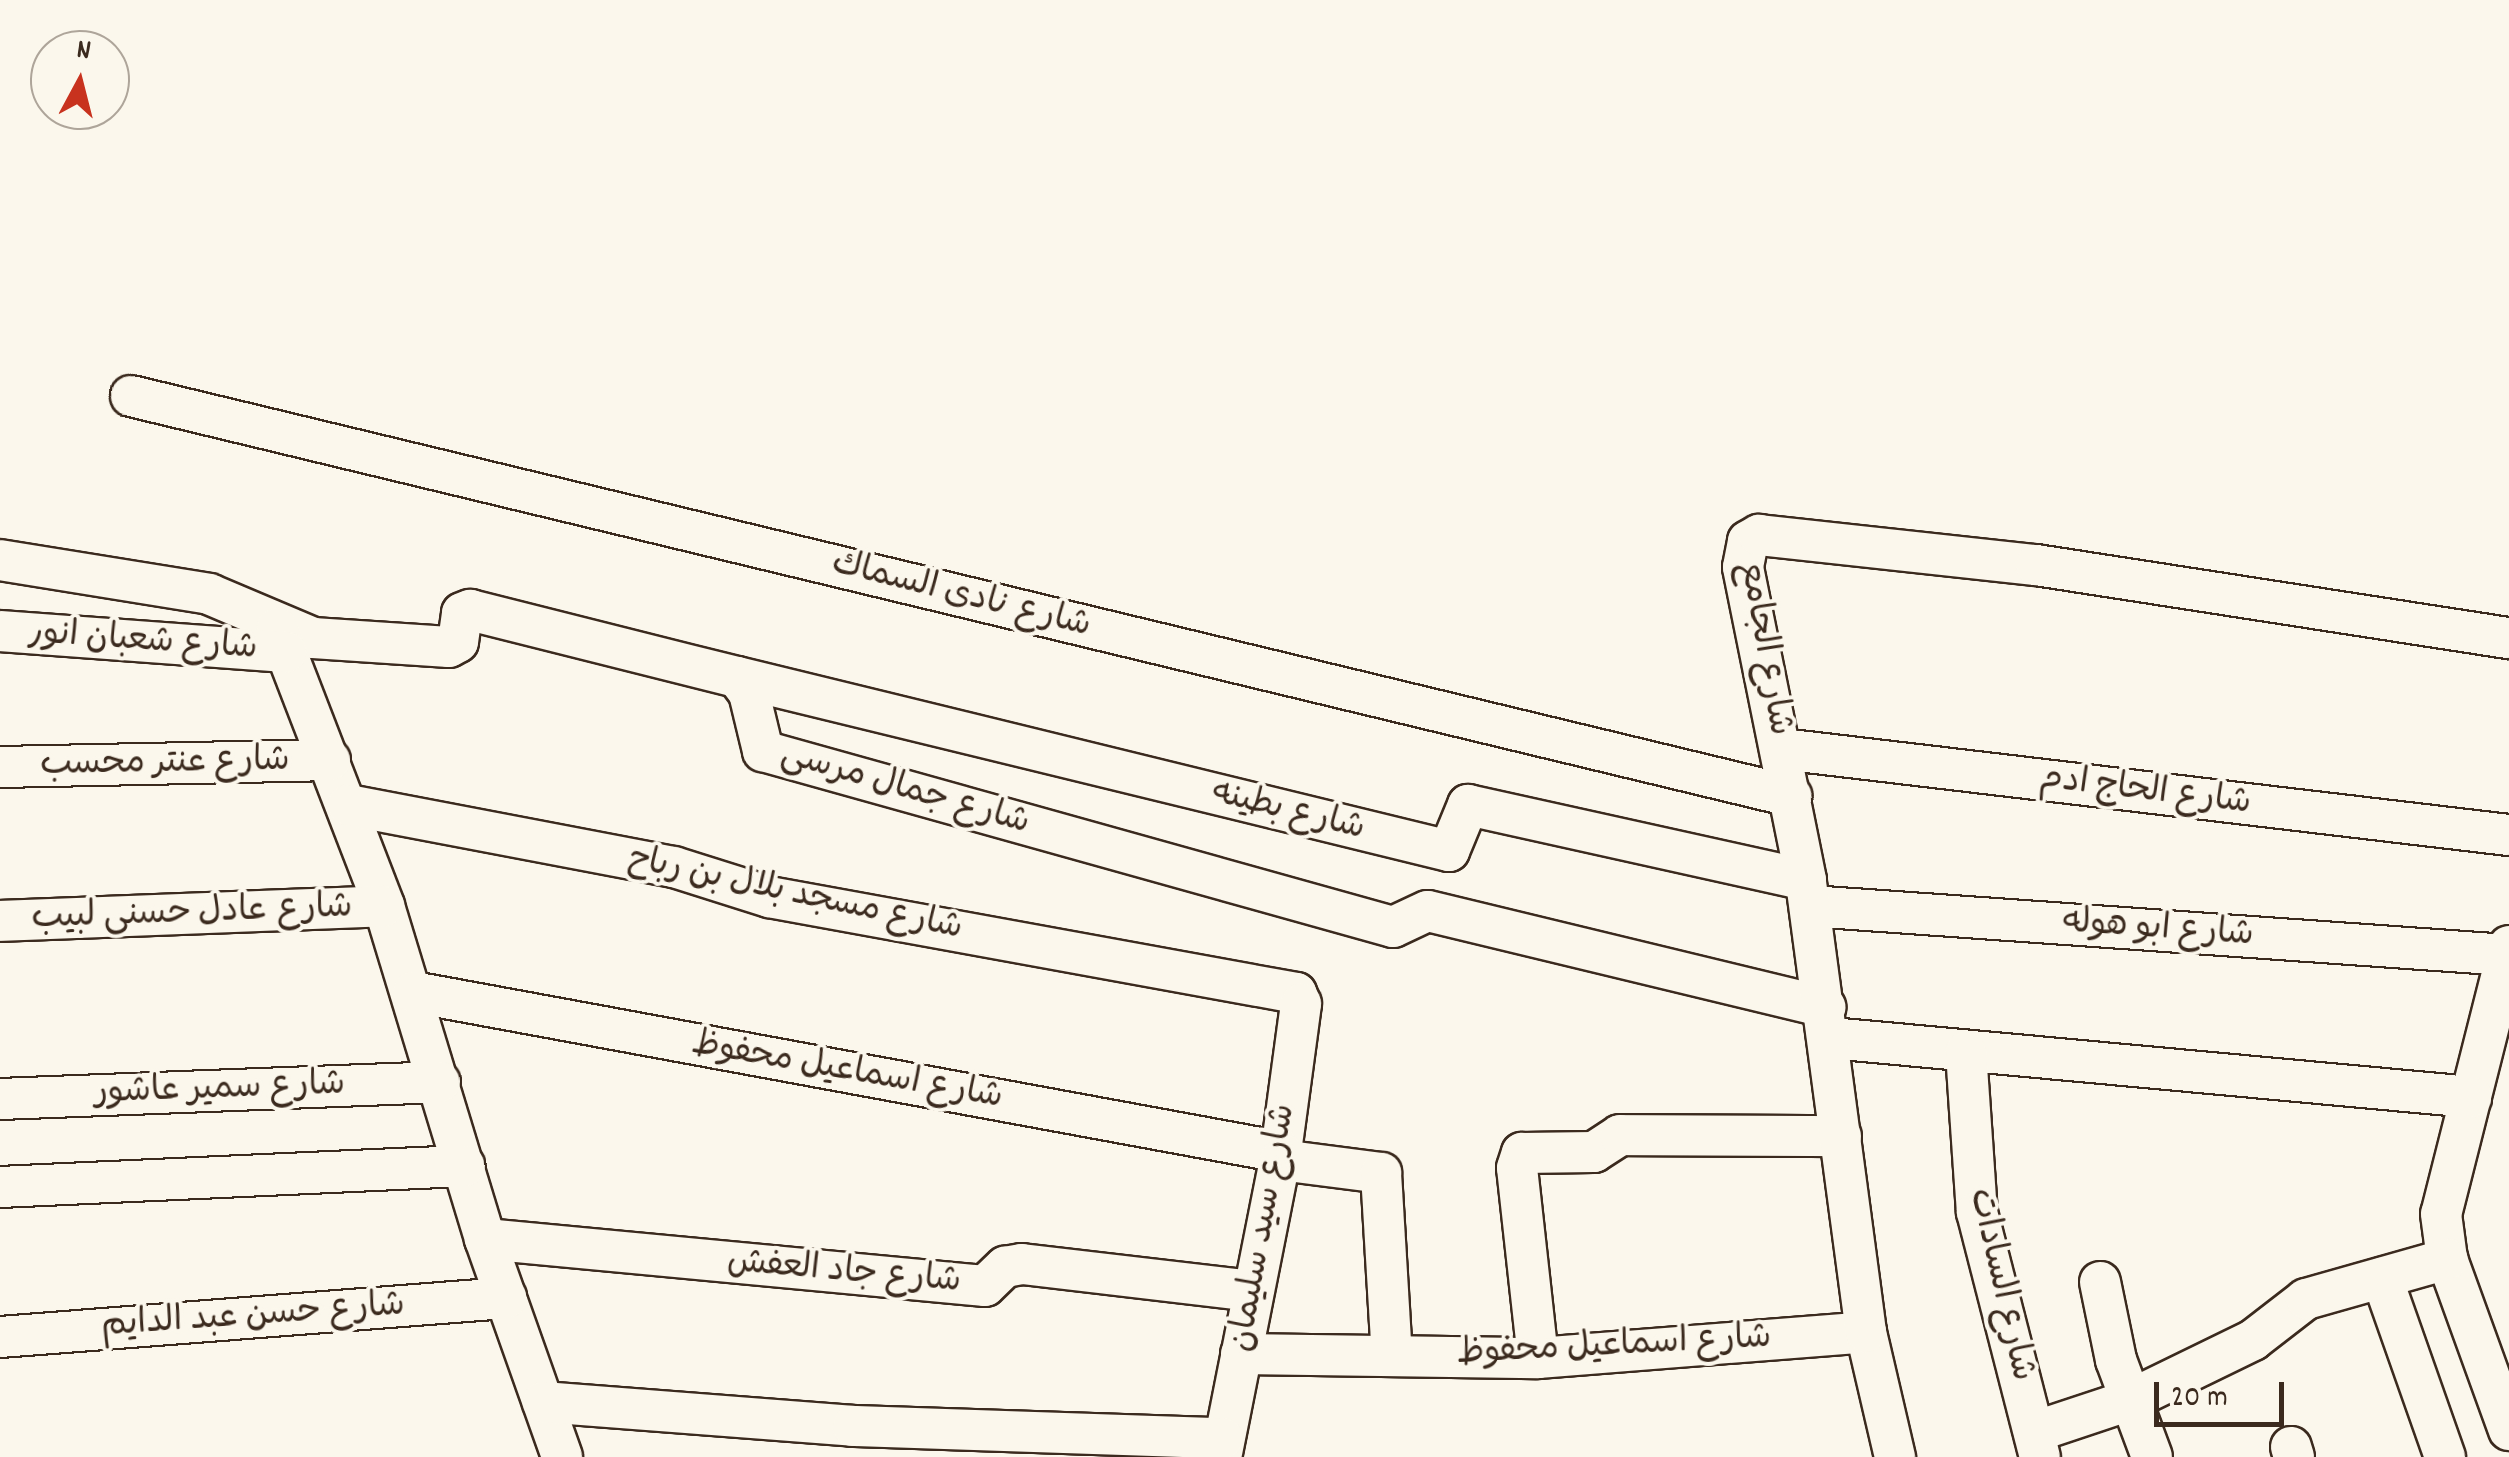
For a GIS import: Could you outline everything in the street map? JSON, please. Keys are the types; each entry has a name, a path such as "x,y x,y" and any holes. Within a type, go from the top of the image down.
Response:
{"street":[{"name":"شارع نادى السماك","path":"131,396 1791,796"},
{"name":"شارع الجامع","path":"1895,1457 1866,1332 1808,893 1743,567 1748,540 1759,536 2165,583 2509,638"},
{"path":"0,560 209,594 282,640 313,638 449,647 458,642 462,614 470,610 737,677"},
{"name":"شارع شعبان انور","path":"0,631 282,640"},
{"path":"282,640 384,906 485,1239 562,1457"},
{"name":"شارع بطينه","path":"737,677 1448,852 1468,805 1808,893"},
{"name":"شارع جمال مرسى","path":"737,677 750,694 762,750 1393,927 1408,926 1428,911 1828,1022"},
{"name":"شارع الحاج ادم","path":"1782,749 2509,835"},
{"name":"شارع عنتر محسب","path":"0,767 330,760"},
{"name":"شارع مسجد بلال بن رباح","path":"348,805 704,873 769,897 1300,998"},
{"name":"شارع ابو هوله","path":"1808,893 2508,950"},
{"name":"شارع عادل حسنى لبيب","path":"0,921 384,906"},
{"path":"2508,950 2441,1214 2447,1259 2509,1430"},
{"name":"شارع اسماعيل محفوظ","path":"413,992 1381,1174 1392,1356"},
{"name":"شارع سيد سليمان","path":"1222,1448 1281,1156 1300,998"},
{"path":"1828,1022 1966,1052 2471,1098"},
{"name":"شارع السادات","path":"1966,1052 1976,1212 2037,1444"},
{"name":"شارع سمير عاشور","path":"0,1099 440,1082"},
{"path":"1538,1358 1517,1168 1522,1153 1594,1152 1620,1135 1842,1136"},
{"path":"0,1187 465,1166"},
{"name":"شارع جاد العفش","path":"485,1239 985,1286 1005,1266 1022,1264 1253,1291"},
{"path":"2037,1444 2253,1340 2306,1299 2447,1259"},
{"path":"2382,1278 2444,1457"},
{"path":"2100,1282 2130,1400 2152,1457"},
{"name":"شارع حسن عبد الدايم","path":"0,1336 506,1298"},
{"name":"شارع اسماعيل محفوظ","path":"1241,1354 1538,1358 1866,1332"},
{"path":"542,1402 1222,1448"}]}
